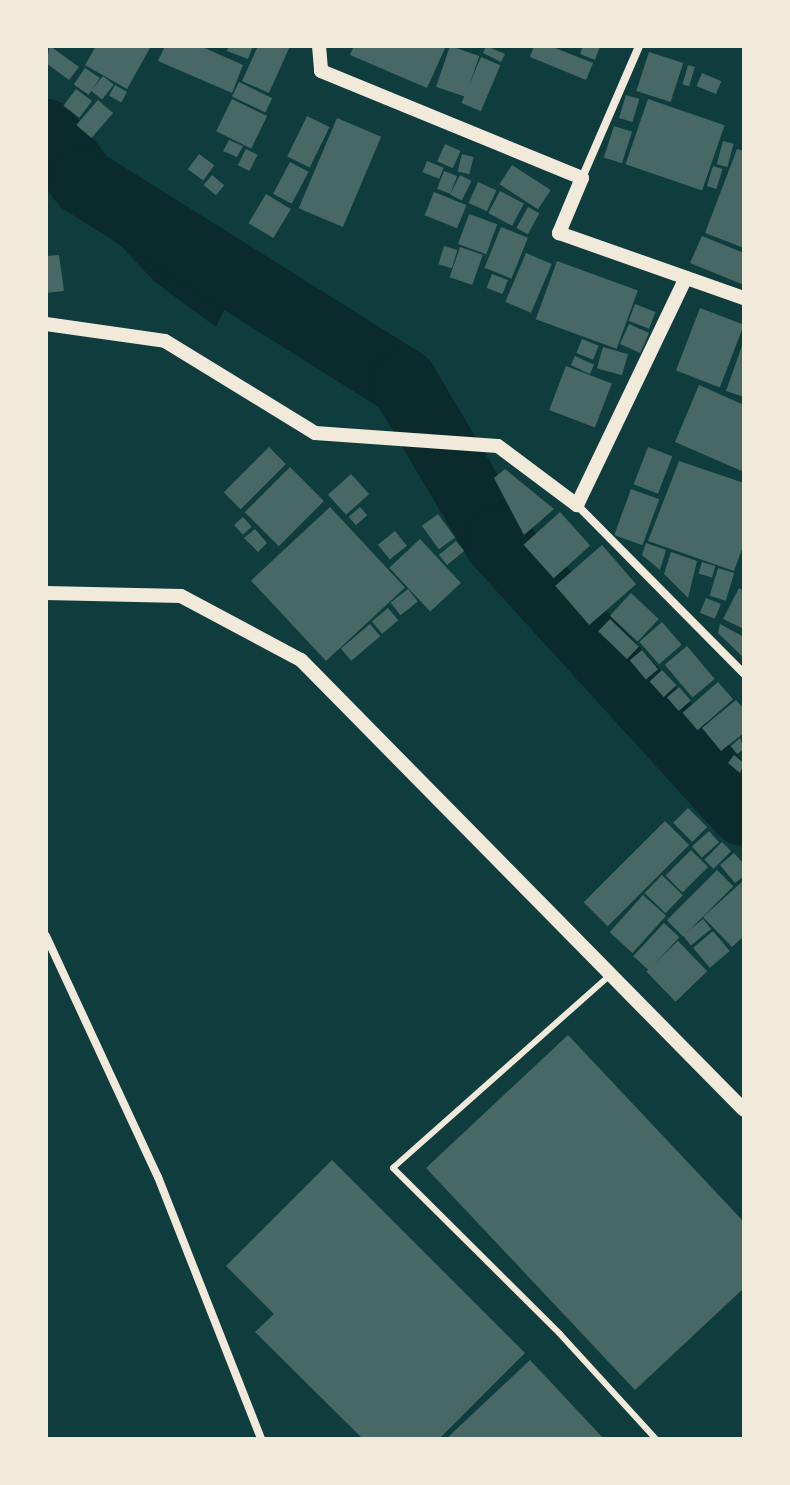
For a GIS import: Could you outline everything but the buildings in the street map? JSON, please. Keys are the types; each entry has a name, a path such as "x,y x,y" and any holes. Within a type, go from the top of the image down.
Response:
{"street":[{"path":"319,46 321,71 582,178"},
{"path":"639,46 559,233 744,298"},
{"path":"577,505 686,278"},
{"path":"46,324 165,341 315,433 498,446 577,505 744,674"},
{"path":"46,593 181,596 301,660 744,1110"},
{"path":"46,936 158,1177 261,1439"}],"lane":[{"path":"609,976 393,1168 560,1334 656,1439"}],"water":[{"path":"46,103 99,164 252,252 216,327 155,282 46,167"}],"waterway":[{"path":"46,133 84,182 404,383 498,542 744,812"}]}
